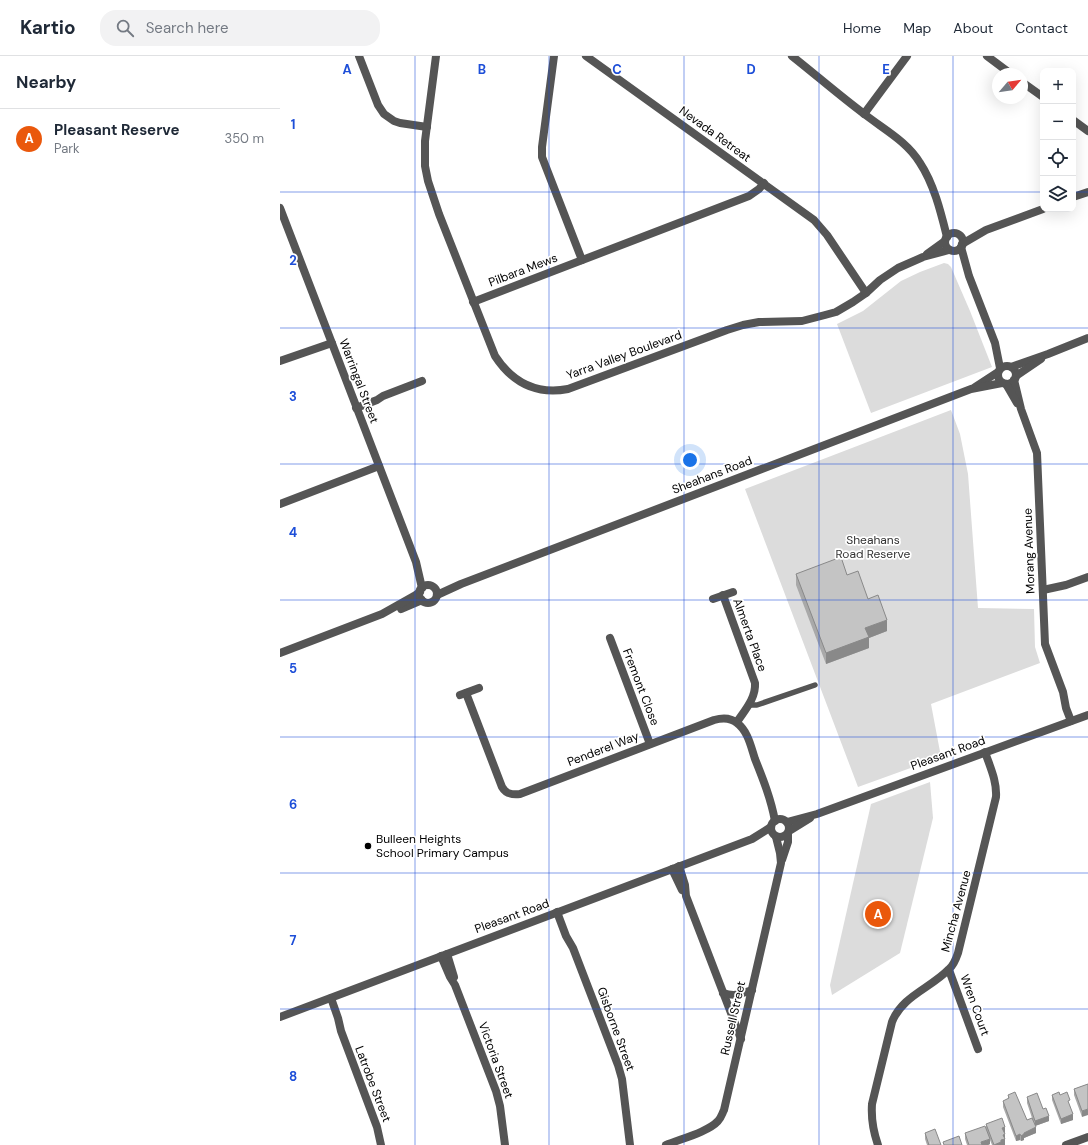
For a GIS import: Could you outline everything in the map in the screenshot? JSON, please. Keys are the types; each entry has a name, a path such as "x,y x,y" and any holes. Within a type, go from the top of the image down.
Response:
{"street":[{"path":"359,56 378,105 384,114 400,123 427,126"},
{"name":"Yarra Valley Boulevard","path":"436,56 424,154 431,193 495,356 501,366 516,380 532,387 549,391 559,391 578,387 743,325 759,322 802,321 825,316 846,306 866,293 898,268 923,257 951,250"},
{"path":"554,56 542,157 582,260"},
{"name":"Nevada Retreat","path":"586,56 805,213 821,228 833,243 866,293"},
{"path":"792,56 864,114 900,140 914,154 926,173 940,210 946,246 951,250 969,276"},
{"path":"864,114 907,56"},
{"path":"987,56 1003,68"},
{"path":"1028,86 1040,95"},
{"path":"1076,122 1088,131"},
{"name":"Pilbara Mews","path":"473,302 749,196 755,193 764,183"},
{"path":"1076,196 1088,192"},
{"path":"940,210 957,235 962,239 962,246 969,276 995,343 1015,371 1015,378"},
{"path":"946,239 950,234 957,235 986,230 1040,210"},
{"name":"Warringal Street","path":"280,211 427,591"},
{"path":"951,250 957,250 986,230"},
{"name":"Yarra Valley Boulevard","path":"923,257 946,239"},
{"path":"999,370 1005,366 1010,366 1048,354 1088,338"},
{"path":"280,361 332,343"},
{"path":"995,343 999,370 998,378 1004,383 1011,383 1015,378 1048,354"},
{"name":"Sheahans Road","path":"971,389 999,370"},
{"name":"Morang Avenue","path":"1015,378 1021,409 1037,452 1045,644 1063,692 1066,708 1073,720"},
{"path":"356,408 377,400 382,396 422,381"},
{"name":"Sheahans Road","path":"280,653 382,614 402,609 427,591 461,584 971,389 1004,383"},
{"name":"Morang Avenue","path":"1004,383 1021,409"},
{"path":"280,504 379,466"},
{"path":"1043,590 1066,585 1088,576"},
{"name":"Almerta Place","path":"713,599 733,592"},
{"name":"Almerta Place","path":"723,595 755,682 755,692 737,722"},
{"name":"Fremont Close","path":"610,638 650,744"},
{"name":"Penderel Way","path":"479,688 463,694 502,787 504,791 511,794 520,794 719,718 730,719 737,722"},
{"name":"Pleasant Road","path":"280,1017 752,839 779,822 817,814 1088,715"},
{"path":"737,722 745,732 779,822 789,826 788,832"},
{"name":"Mincha Avenue","path":"878,1145 872,1127 872,1104 895,1014 904,1004 949,970 956,960 958,953 995,804 996,789 985,752"},
{"name":"Pleasant Road","path":"752,839 775,836 781,838 817,814"},
{"name":"Russell Street","path":"666,1145 704,1130 718,1122 726,1104 780,863 780,853 775,836 772,833 779,822"},
{"name":"Russell Street","path":"780,863 784,857 788,842 788,832"},
{"path":"676,868 685,885 686,896 741,1040"},
{"name":"Gisborne Street","path":"560,911 571,935 573,948 620,1073 630,1145"},
{"name":"Victoria Street","path":"444,955 454,975 455,985 498,1098 505,1145"},
{"name":"Wren Court","path":"949,970 978,1049"},
{"path":"723,993 736,995 752,990"},
{"name":"Latrobe Street","path":"328,999 333,1018 341,1031 377,1127 381,1145"},
{"path":"1066,1145 1088,1137"}],"lane":[{"path":"748,705 757,705 815,684"}],"green space":[{"path":"944,263 951,267 992,367 871,413 837,324 863,311 901,281"},
{"name":"Sheahans Road Reserve","path":"951,410 960,434 968,474 978,608 1034,609 1035,647 1040,663 931,704 941,757 858,787 745,489"},
{"path":"930,782 933,818 900,953 832,995 830,985 871,804"}],"building":[{"path":"841,557 847,575 858,571 868,599 878,595 887,620 865,628 869,637 826,653 796,574"},
{"path":"1088,1084 1088,1109 1082,1111 1074,1089"},
{"path":"1015,1092 1027,1120 1032,1118 1036,1127 1021,1136 1020,1134 1016,1136 1003,1101 1009,1098 1008,1095"},
{"path":"1059,1092 1060,1095 1067,1092 1070,1100 1068,1101 1073,1114 1061,1119 1052,1095"},
{"path":"1037,1093 1043,1109 1046,1108 1049,1116 1035,1121 1027,1097"},
{"path":"1002,1118 1005,1127 1002,1128 1005,1134 1003,1135 1005,1139 994,1145 986,1124"},
{"path":"985,1126 990,1139 981,1142 982,1145 969,1145 965,1133"},
{"path":"935,1129 941,1145 929,1145 925,1133"},
{"path":"959,1136 962,1145 944,1145 943,1142"}],"place":[{"name":"Bulleen Heights School Primary Campus","path":"368,846"},
{"name":"Pleasant Reserve","path":"878,914"}]}
